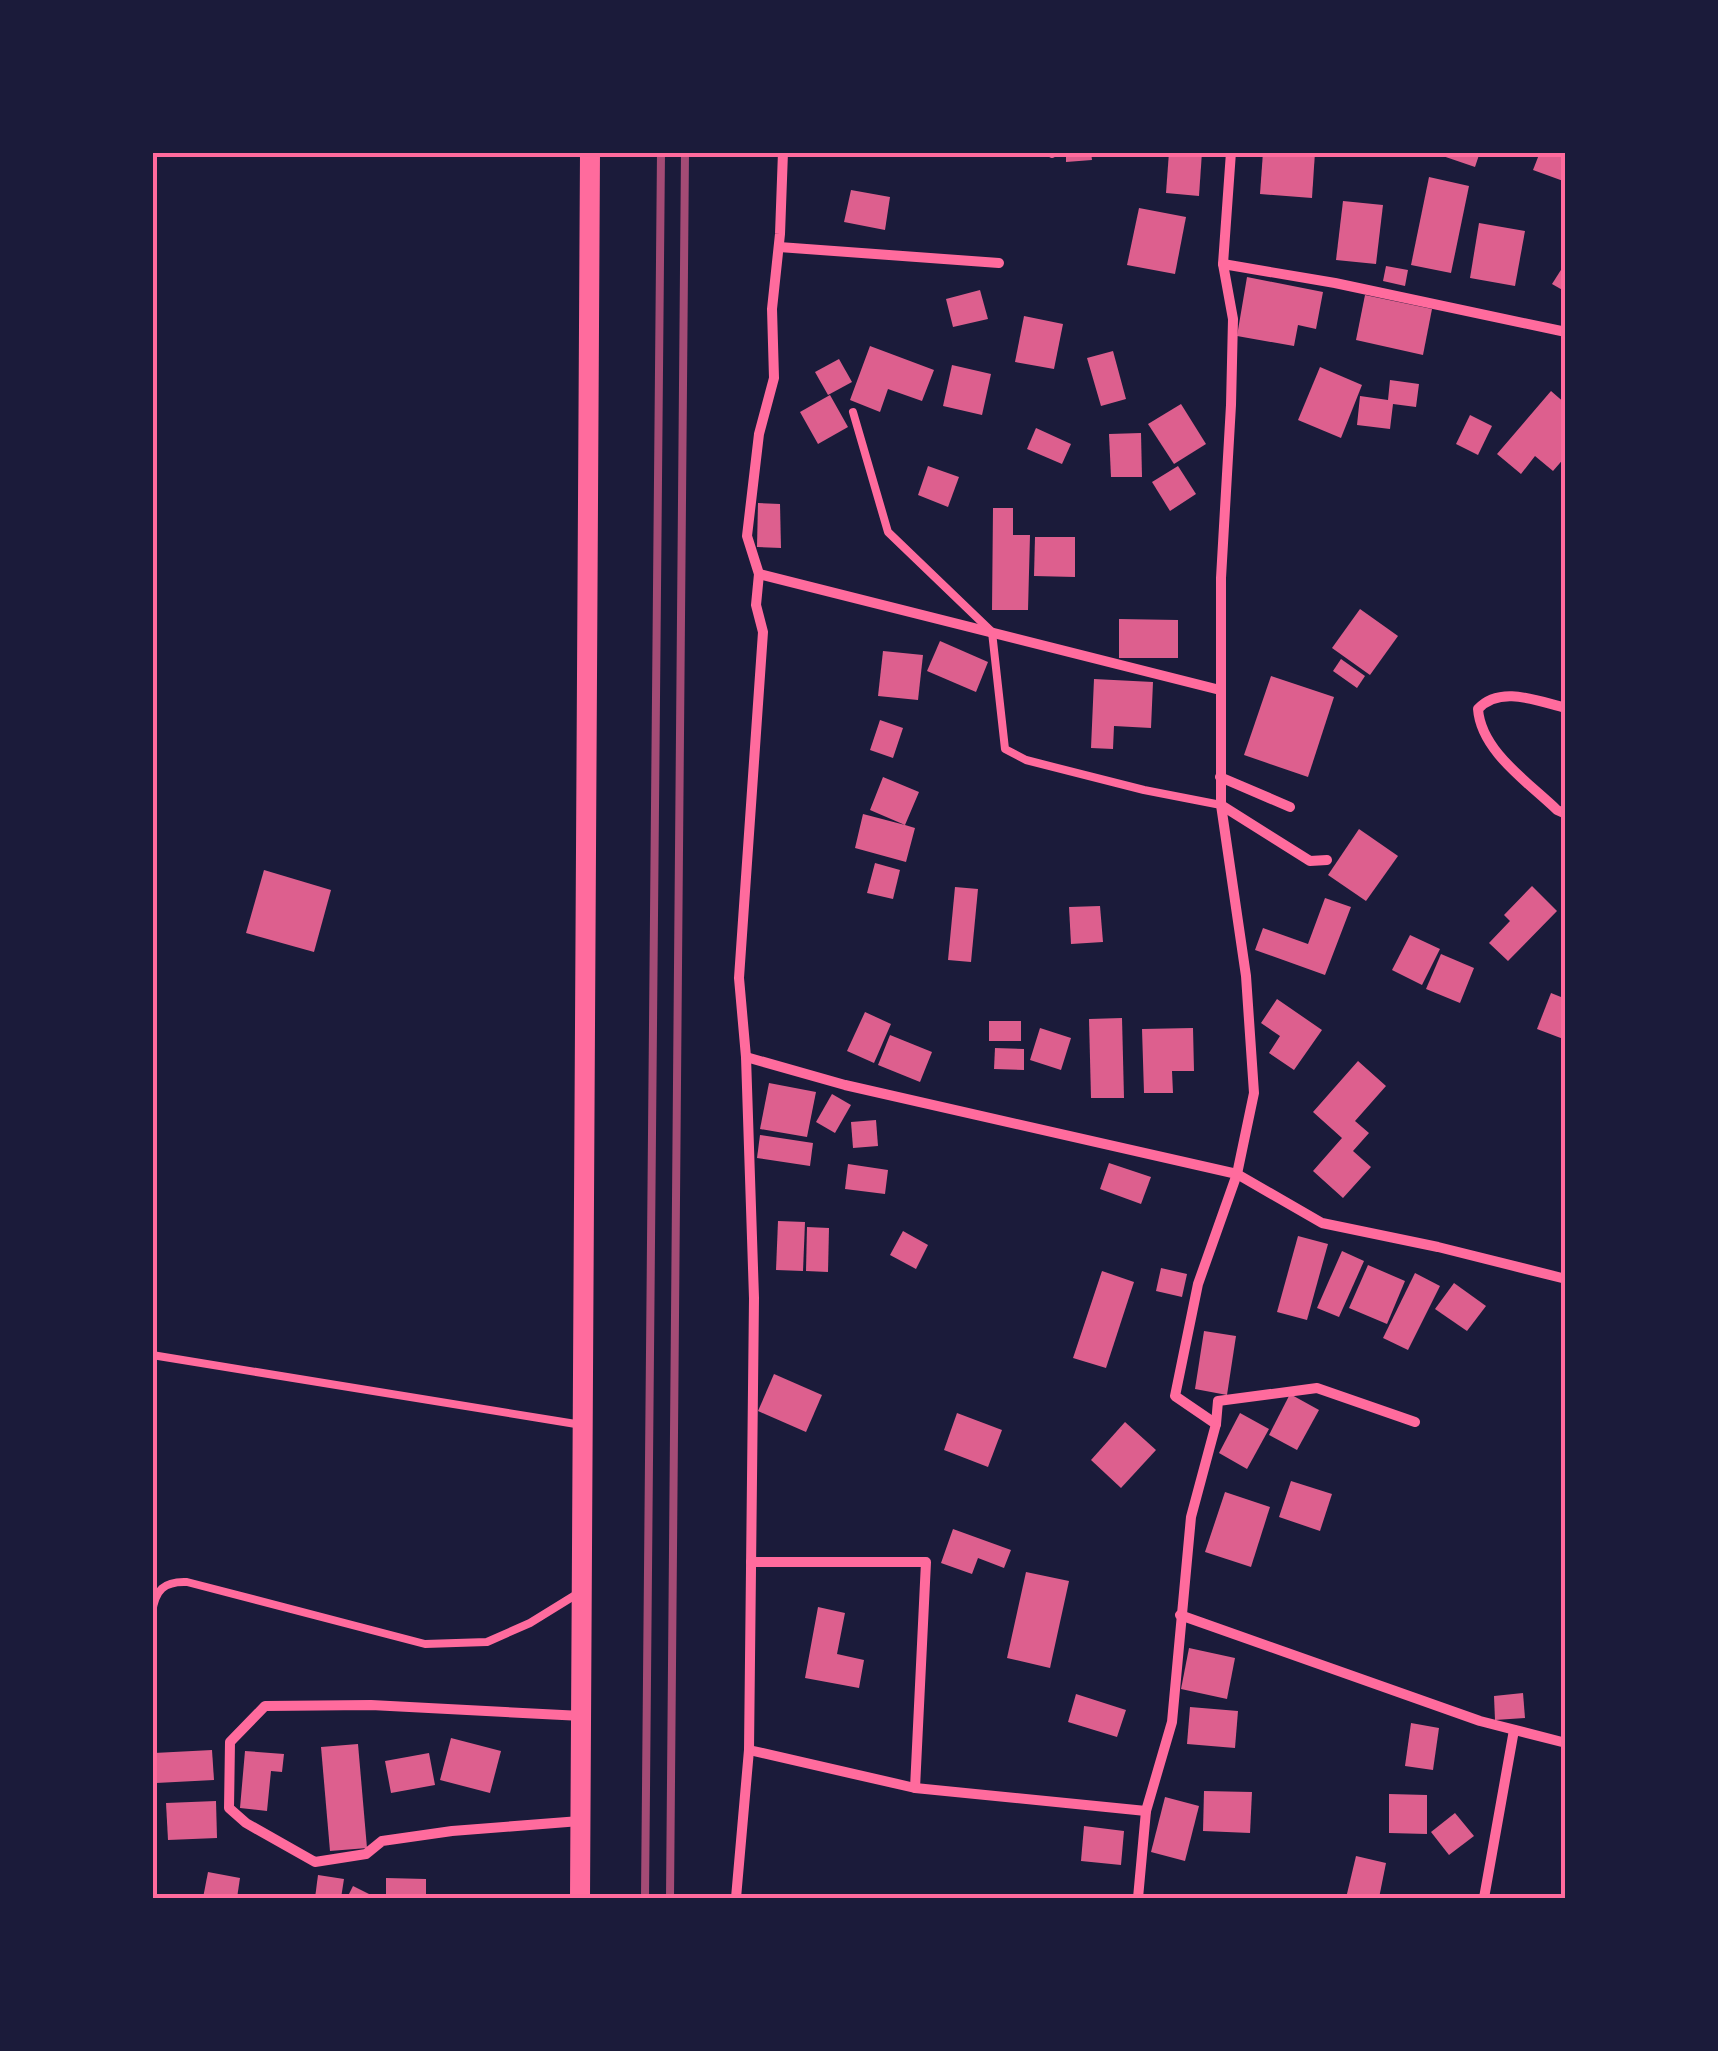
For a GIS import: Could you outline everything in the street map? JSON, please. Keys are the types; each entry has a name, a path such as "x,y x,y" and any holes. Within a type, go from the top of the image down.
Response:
{"main road":[{"path":"580,1898 590,152"}],"street":[{"path":"736,1898 750,1750 754,1298 740,978 763,632 756,605 759,574 747,536 759,434 774,378 772,309 779,248 782,152"},
{"path":"1216,1424 1175,1396 1198,1284 1237,1174 1254,1093 1246,976 1220,777 1221,578 1232,405 1232,320 1222,264 1231,152"},
{"path":"779,248 999,263"},
{"path":"1222,264 1335,282 1566,332"},
{"path":"759,574 1220,690"},
{"path":"1566,708 1507,695 1488,698 1478,709 1479,726 1492,747 1557,810 1566,814"},
{"path":"1220,777 1290,808"},
{"path":"1221,805 1310,861 1327,860"},
{"path":"746,1057 845,1084 1237,1174 1322,1223 1438,1246 1566,1279"},
{"path":"1138,1898 1146,1811 1172,1722 1192,1517 1216,1424 1218,1400 1317,1388 1415,1422"},
{"path":"752,1562 926,1562 915,1788"},
{"path":"1180,1614 1480,1721 1566,1743"},
{"path":"581,1821 382,1841 366,1854 315,1862 246,1823 229,1808 230,1742 265,1706 370,1706 582,1716"},
{"path":"1484,1898 1514,1730"},
{"path":"750,1750 915,1788 1146,1811"}],"lane":[{"path":"853,412 888,532 992,632 1005,749 1026,760 1221,805"},
{"path":"152,1355 583,1425"},
{"path":"152,1613 159,1590 170,1581 187,1582 426,1644 487,1642 530,1623 582,1591"}],"building":[{"path":"1066,152 1091,152 1092,160 1066,162"},
{"path":"1169,152 1202,152 1199,196 1166,193"},
{"path":"1263,152 1315,152 1312,198 1260,194"},
{"path":"1431,152 1480,152 1475,167"},
{"path":"1540,152 1566,156 1566,182 1533,170"},
{"path":"1429,177 1469,186 1451,273 1411,265"},
{"path":"851,190 890,197 885,230 844,222"},
{"path":"1343,201 1383,205 1376,264 1336,260"},
{"path":"1139,208 1186,217 1175,274 1127,265"},
{"path":"1479,223 1525,231 1515,286 1470,278"},
{"path":"1566,262 1566,292 1552,284"},
{"path":"1386,266 1408,270 1405,286 1383,281"},
{"path":"1247,277 1323,292 1316,329 1298,325 1294,346 1237,336"},
{"path":"980,290 988,319 953,327 946,299"},
{"path":"1365,295 1432,309 1423,355 1356,340"},
{"path":"1024,316 1063,324 1054,369 1015,362"},
{"path":"870,346 934,370 922,401 888,389 880,412 850,400"},
{"path":"1113,351 1126,399 1101,406 1087,358"},
{"path":"839,359 852,382 828,395 815,372"},
{"path":"952,365 991,374 982,415 943,406"},
{"path":"1320,367 1362,385 1341,438 1298,420"},
{"path":"1390,380 1419,384 1416,407 1393,404 1390,429 1357,425 1360,396 1388,400"},
{"path":"1551,391 1566,404 1566,456 1553,471 1535,456 1521,474 1497,454"},
{"path":"830,395 848,427 818,444 800,412"},
{"path":"1181,404 1206,444 1174,464 1148,424"},
{"path":"1470,415 1492,426 1478,455 1456,444"},
{"path":"1036,428 1071,444 1062,464 1027,449"},
{"path":"1141,433 1142,477 1111,477 1109,434"},
{"path":"928,466 959,477 948,507 918,495"},
{"path":"1178,466 1196,494 1170,511 1152,482"},
{"path":"758,503 780,504 781,548 757,547"},
{"path":"993,508 1013,508 1013,535 1030,535 1028,610 992,610"},
{"path":"1035,537 1075,537 1075,577 1034,576"},
{"path":"1360,609 1398,636 1370,675 1332,648"},
{"path":"1119,619 1178,620 1178,658 1119,658"},
{"path":"940,641 988,662 976,692 927,671"},
{"path":"883,651 923,655 918,700 878,696"},
{"path":"1341,659 1365,676 1357,688 1333,671"},
{"path":"1271,676 1334,697 1308,777 1244,755"},
{"path":"1094,679 1153,682 1151,728 1114,726 1113,749 1091,748"},
{"path":"880,720 903,728 893,758 870,750"},
{"path":"883,777 919,792 905,825 870,810"},
{"path":"863,814 915,828 906,862 855,848"},
{"path":"1359,829 1398,856 1366,901 1328,875"},
{"path":"875,863 900,870 893,899 867,893"},
{"path":"264,870 331,890 314,952 246,933"},
{"path":"1532,886 1557,911 1508,961 1489,943 1510,921 1504,915"},
{"path":"955,887 978,889 971,962 948,960"},
{"path":"1325,898 1351,907 1325,975 1255,950 1263,928 1308,944"},
{"path":"1100,906 1103,942 1071,944 1069,907"},
{"path":"1410,935 1440,949 1422,985 1392,970"},
{"path":"1441,954 1474,968 1460,1003 1426,989"},
{"path":"1551,993 1566,999 1566,1040 1537,1029"},
{"path":"1277,999 1322,1030 1294,1070 1269,1053 1280,1036 1261,1023"},
{"path":"865,1012 891,1024 874,1063 847,1051"},
{"path":"1122,1018 1124,1098 1091,1098 1089,1019"},
{"path":"989,1021 1021,1021 1021,1041 989,1041"},
{"path":"1040,1028 1071,1038 1061,1070 1030,1060"},
{"path":"1193,1028 1194,1071 1172,1071 1173,1093 1144,1093 1142,1029"},
{"path":"890,1035 932,1052 920,1082 878,1065"},
{"path":"995,1048 1024,1049 1024,1070 994,1069"},
{"path":"1358,1061 1386,1086 1355,1121 1369,1133 1353,1151 1371,1167 1343,1198 1313,1171 1342,1138 1313,1112"},
{"path":"769,1083 816,1092 807,1137 760,1129"},
{"path":"832,1094 851,1105 835,1133 816,1122"},
{"path":"876,1120 878,1146 853,1148 851,1122"},
{"path":"760,1135 813,1143 810,1166 757,1158"},
{"path":"1109,1163 1151,1177 1141,1204 1100,1189"},
{"path":"848,1164 888,1170 885,1194 845,1189"},
{"path":"778,1221 805,1222 803,1271 776,1270"},
{"path":"807,1227 829,1228 828,1272 806,1271"},
{"path":"903,1231 928,1245 916,1269 890,1255"},
{"path":"1298,1236 1328,1244 1307,1320 1277,1312"},
{"path":"1342,1251 1364,1261 1339,1317 1317,1308"},
{"path":"1368,1265 1405,1281 1387,1324 1349,1308"},
{"path":"1161,1268 1187,1274 1182,1297 1156,1291"},
{"path":"1102,1271 1134,1282 1106,1368 1073,1358"},
{"path":"1415,1273 1440,1286 1408,1350 1383,1338"},
{"path":"1454,1283 1486,1306 1467,1331 1435,1309"},
{"path":"1204,1331 1236,1336 1227,1395 1195,1389"},
{"path":"774,1374 822,1395 806,1432 758,1411"},
{"path":"1290,1394 1319,1410 1297,1450 1269,1435"},
{"path":"957,1413 1002,1430 988,1467 944,1450"},
{"path":"1240,1413 1269,1429 1247,1469 1219,1453"},
{"path":"1125,1422 1156,1450 1121,1488 1091,1460"},
{"path":"1291,1481 1332,1494 1320,1531 1279,1517"},
{"path":"1225,1492 1270,1507 1251,1567 1205,1552"},
{"path":"953,1529 1011,1550 1004,1568 978,1558 972,1574 941,1563"},
{"path":"1026,1572 1069,1581 1050,1668 1007,1658"},
{"path":"818,1607 845,1613 837,1654 864,1660 859,1688 805,1678"},
{"path":"1189,1648 1235,1658 1227,1699 1181,1689"},
{"path":"1523,1693 1525,1718 1495,1720 1494,1696"},
{"path":"1076,1694 1126,1710 1117,1737 1068,1722"},
{"path":"1190,1707 1238,1711 1235,1748 1187,1744"},
{"path":"1411,1723 1439,1728 1433,1770 1405,1766"},
{"path":"451,1738 501,1751 490,1793 440,1780"},
{"path":"358,1744 367,1848 330,1851 321,1747"},
{"path":"212,1750 214,1780 156,1783 154,1753"},
{"path":"245,1751 284,1754 282,1772 271,1771 267,1811 240,1808"},
{"path":"429,1753 435,1785 391,1793 385,1761"},
{"path":"1204,1791 1252,1792 1250,1833 1203,1831"},
{"path":"1389,1794 1427,1795 1427,1834 1389,1833"},
{"path":"1165,1797 1199,1806 1185,1861 1151,1852"},
{"path":"216,1801 217,1838 168,1840 166,1803"},
{"path":"1455,1813 1474,1836 1449,1855 1431,1832"},
{"path":"1084,1826 1124,1831 1121,1865 1081,1861"},
{"path":"1356,1856 1386,1863 1379,1898 1346,1898"},
{"path":"208,1872 240,1878 237,1898 203,1898"},
{"path":"318,1875 344,1879 341,1898 315,1898"},
{"path":"386,1878 426,1879 426,1898 386,1898"},
{"path":"353,1886 377,1898 347,1898"}],"railway":[{"path":"645,1898 661,152"},
{"path":"670,1898 685,152"}]}
